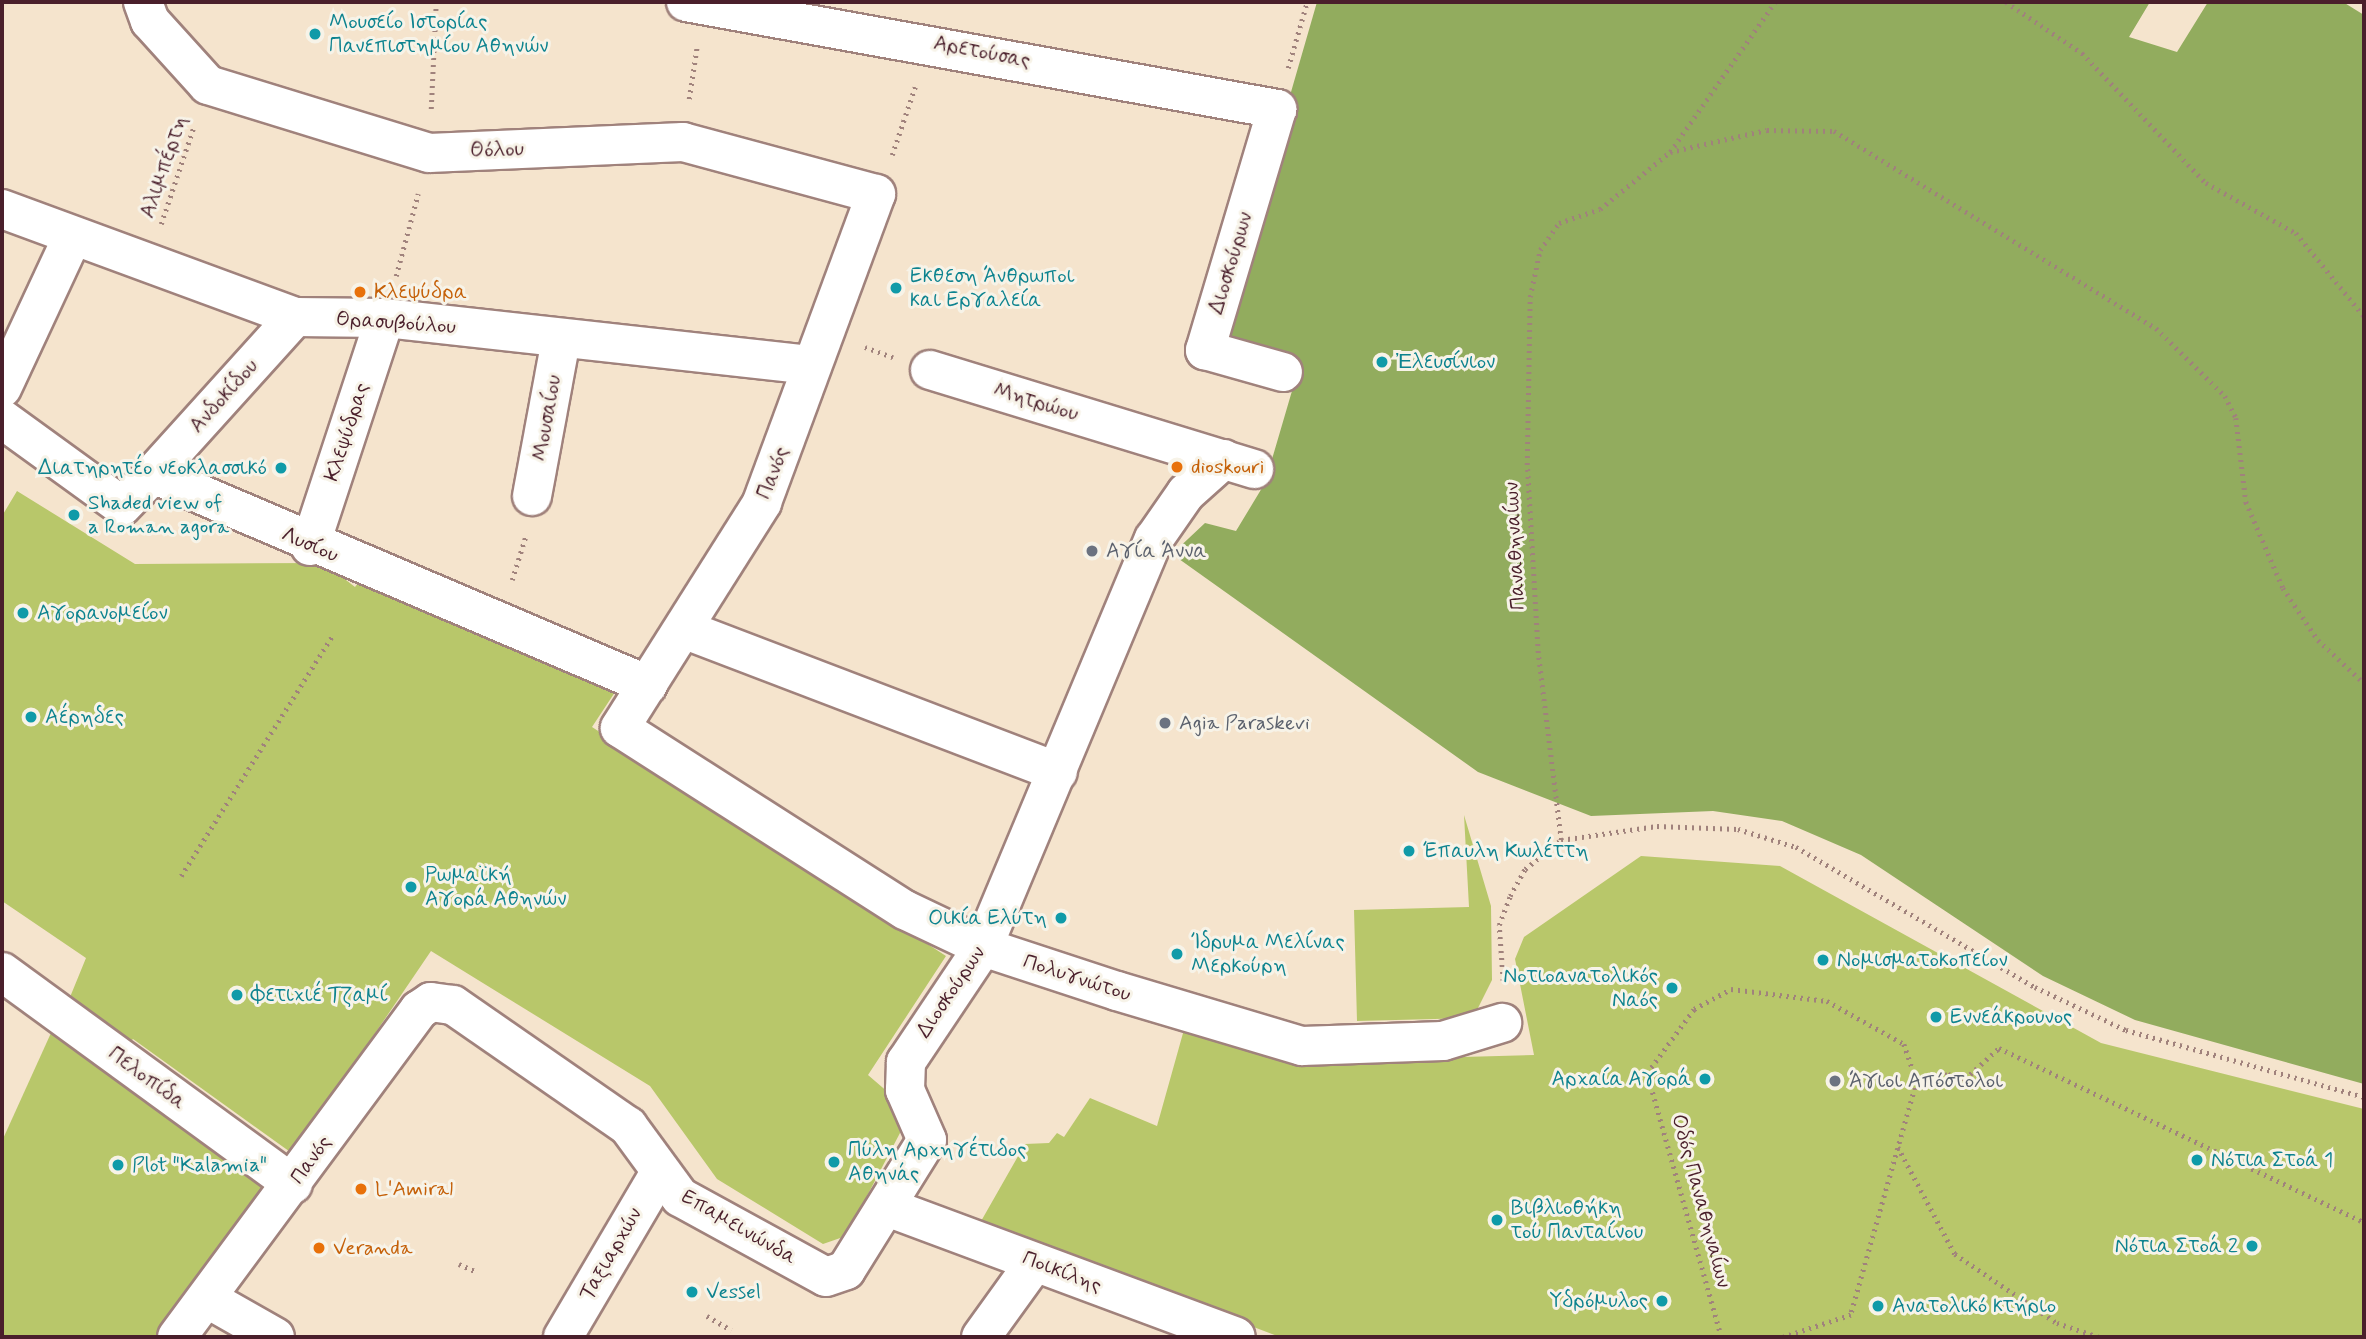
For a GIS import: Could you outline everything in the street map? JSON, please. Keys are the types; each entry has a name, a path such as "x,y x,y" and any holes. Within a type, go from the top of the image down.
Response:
{"street":[{"name":"Αρετούσας","path":"695,3 930,42 1276,110"},
{"path":"146,11 208,85"},
{"name":"Θόλου","path":"208,85 429,153 683,142 876,194"},
{"name":"Διοσκούρων","path":"1276,110 1205,350 1283,372"},
{"name":"Πανός","path":"620,728 686,630 762,503 814,348 876,194"},
{"name":"Θρασυβούλου","path":"2,209 72,237 149,259 295,317 385,318 561,340 814,348"},
{"path":"2,388 72,237"},
{"name":"Ανδοκίδου","path":"153,474 295,317"},
{"name":"Κλεψύδρας","path":"310,546 385,318"},
{"name":"Μουσαίου","path":"530,512 561,340"},
{"name":"Μητρώου","path":"930,370 1239,464"},
{"path":"5,429 122,506 153,474"},
{"name":"Διοσκούρων","path":"887,1207 927,1140 905,1090 906,1062 983,947 1154,539 1186,493 1239,464"},
{"name":"Λυσίου","path":"153,474 310,546 648,685"},
{"path":"686,630 1058,772"},
{"name":"Πολυγνώτου","path":"620,728 905,910 983,947 1302,1046 1443,1041 1503,1023"},
{"name":"Πελοπίδα","path":"2,972 293,1184"},
{"name":"Πανός","path":"177,1337 208,1299 419,1010 431,1002 453,1006"},
{"name":"Επαμεινώνδα","path":"453,1006 628,1126 680,1197 826,1277 846,1270 887,1207"},
{"name":"Ταξιαρχών","path":"563,1337 660,1172"},
{"name":"Ποικίλης","path":"887,1207 1236,1337"},
{"path":"981,1337 1035,1262"},
{"path":"208,1299 275,1337"}],"path":[{"path":"1276,110 1307,2"},
{"path":"1670,152 1775,2"},
{"path":"1945,2 1984,2"},
{"path":"2006,2 2082,53 2206,183 2296,233 2364,316"},
{"path":"683,142 695,3"},
{"path":"894,150 930,42"},
{"name":"Αλιμπέρτη","path":"149,259 208,85"},
{"path":"1670,152 1767,130 1834,131 2156,328 2225,396 2236,418 2246,502 2283,588 2318,640 2364,683"},
{"name":"Παναθηναίων","path":"1561,840 1538,653 1528,491 1529,323 1540,250 1559,223 1600,209 1670,152"},
{"path":"814,348 930,370"},
{"path":"499,624 530,512"},
{"path":"181,876 333,635"},
{"path":"1503,1023 1508,1007 1499,925 1525,869 1561,840 1657,826 1767,834 2035,987 2126,1030 2364,1097"},
{"name":"Οδός Παναθηναίων","path":"1721,1337 1647,1073 1694,1009 1731,989 1828,1001 1904,1044 1917,1080"},
{"path":"1784,1337 1852,1315 1917,1080 1965,1079 1999,1048 2364,1222"},
{"path":"1897,1145 1955,1254 2057,1323 2099,1337"},
{"path":"459,1264 475,1271"},
{"path":"707,1315 731,1330"}],"green space":[{"path":"1317,2 2150,2 2129,37 2177,52 2208,2 2343,2 2364,15 2364,1084 2135,1020 2043,976 1861,855 1782,821 1713,811 1591,816 1478,772 1172,554 1205,523 1236,531 1265,483 1299,367 1218,345"},
{"path":"17,491 135,564 324,563 355,587 361,579 619,686 592,727 946,956 868,1075 911,1112 846,1236 823,1244 717,1179 650,1086 431,951 293,1154 133,1039 128,1044 68,1002 86,958 2,901 2,516"},
{"path":"1464,815 1491,906 1492,980 1473,1018 1357,1021 1354,910 1469,907"},
{"name":"Αρχαία Αγορά","path":"1641,856 1780,866 2101,1043 2364,1109 2364,1337 1280,1337 980,1223 1025,1144 1049,1143 1057,1133 1064,1137 1090,1098 1157,1126 1185,1026 1426,1058 1534,1055 1515,959 1524,937"},
{"name":"Plot \"Kalamia\"","path":"51,1033 268,1189 159,1337 2,1337 2,1141"}],"place":[{"name":"Μουσείο Ιστορίας Πανεπιστημίου Αθηνών","path":"315,34"},
{"name":"Εκθεση Άνθρωποι και Εργαλεία","path":"896,288"},
{"name":"Κλεψύδρα","path":"360,292"},
{"name":"Ἐλευσίνιον","path":"1382,362"},
{"name":"dioskouri","path":"1177,467"},
{"name":"Διατηρητέο νεοκλασσικό","path":"281,468"},
{"name":"Shaded view of a Roman agora","path":"74,515"},
{"name":"Αγία Άννα","path":"1092,551"},
{"name":"Αγορανομείον","path":"23,613"},
{"name":"Αέρηδες","path":"31,717"},
{"name":"Agia Paraskevi","path":"1165,723"},
{"name":"Έπαυλη Κωλέττη","path":"1409,851"},
{"name":"Ρωμαϊκή Αγορά Αθηνών","path":"411,887"},
{"name":"Οικία Ελύτη","path":"1061,918"},
{"name":"Ίδρυμα Μελίνας Μερκούρη","path":"1177,954"},
{"name":"Νομισματοκοπείον","path":"1823,960"},
{"name":"Νοτιοανατολικός Ναός","path":"1672,988"},
{"name":"Φετιχιέ Τζαμί","path":"237,995"},
{"name":"Εννεάκρουνος","path":"1936,1017"},
{"name":"Αρχαία Αγορά","path":"1705,1079"},
{"name":"Άγιοι Απόστολοι","path":"1835,1081"},
{"name":"Νότια Στοά 1","path":"2197,1160"},
{"name":"Πύλη Αρχηγέτιδος Αθηνάς","path":"834,1162"},
{"name":"Plot \"Kalamia\"","path":"118,1165"},
{"name":"L'Amiral","path":"361,1189"},
{"name":"Βιβλιοθήκη τού Πανταίνου","path":"1497,1220"},
{"name":"Νότια Στοά 2","path":"2252,1246"},
{"name":"Veranda","path":"319,1248"},
{"name":"Vessel","path":"692,1292"},
{"name":"Υδρόμυλος","path":"1662,1301"},
{"name":"Ανατολικό κτήριο","path":"1878,1306"}]}
